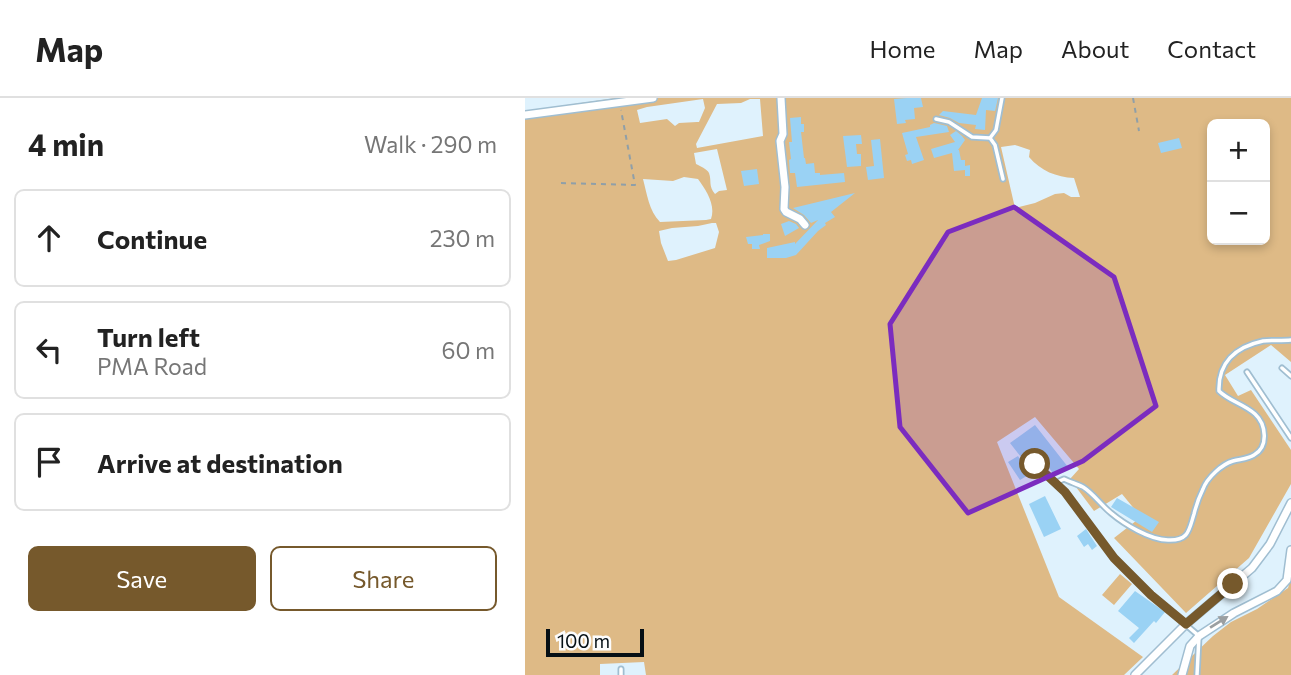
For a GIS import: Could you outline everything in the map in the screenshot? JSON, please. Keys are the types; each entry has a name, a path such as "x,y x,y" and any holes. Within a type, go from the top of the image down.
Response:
{"street":[{"path":"525,115 653,98"},
{"path":"781,98 783,134 780,141 785,187 784,209 805,225"},
{"path":"1136,675 1186,624 1257,562 1270,544 1291,503"},
{"path":"1182,675 1191,646 1199,636 1234,613 1277,591 1287,580 1291,550"}],"lane":[{"path":"990,138 996,130 1002,98"},
{"path":"936,119 949,121 972,136 990,138 995,145 1003,179"},
{"path":"1055,483 1064,480 1084,488 1112,514 1140,532 1165,540 1175,540 1187,535 1192,528 1193,516 1204,486 1226,464 1255,455 1265,438 1261,422 1255,414 1227,399 1219,391 1224,364 1233,354 1248,346 1263,341 1291,340"},
{"path":"1282,368 1291,376"},
{"path":"1247,372 1291,438"},
{"path":"1035,464 1070,499 1114,558 1151,595 1199,636 1197,675"}],"path":[{"path":"1133,98 1139,131"},
{"path":"561,183 635,186 619,102"}],"highlighted area":[{"path":"1014,207 1114,277 1156,406 1083,461 968,513 900,427 890,324 948,232"}],"shaded area":[{"path":"616,98 1291,98 1291,362 1271,345 1225,375 1238,396 1251,390 1291,450 1291,484 1249,558 1186,613 1114,538 1141,517 1122,494 1094,511 1070,479 1079,469 1035,417 997,442 1059,597 1143,657 1124,675 646,675 644,662 600,664 600,675 525,675 525,111","holes":["703,99 705,108 699,122 679,123 675,126 667,119 640,123 637,110","760,99 763,136 697,148 696,144 717,104","1015,145 1030,150 1029,157 1044,170 1074,178 1080,197 1055,194 1015,208 1001,147","717,149 727,190 715,194 709,173 696,164 694,153","684,177 698,179 711,203 711,219 660,222 651,208 643,179 673,181","716,223 719,232 715,248 668,261 659,231"]},
{"path":"1120,574 1132,584 1114,605 1102,595"},
{"path":"1291,578 1291,675 1172,675 1231,622 1257,609 1288,588"}],"building":[{"path":"921,98 923,107 914,108 915,119 897,124 894,99"},
{"path":"982,98 998,98 995,111 986,110 985,130 975,129 976,125 959,123 939,115 943,111 976,115"},
{"path":"801,117 801,124 804,124 804,132 801,132 806,164 814,163 815,173 820,175 844,173 845,182 797,187 795,173 790,173 790,118"},
{"path":"934,123 947,126 949,132 916,137 924,160 912,164 911,160 907,161 905,155 908,154 902,133 930,127"},
{"path":"956,131 965,140 958,150 961,160 965,160 965,166 970,165 970,176 965,176 965,170 954,171 952,153 934,158 931,149 955,142 950,135"},
{"path":"861,135 862,144 856,144 857,154 861,154 861,166 847,167 843,136"},
{"path":"1179,138 1182,148 1161,153 1158,143"},
{"path":"880,139 884,178 868,180 866,167 874,166 871,140"},
{"path":"757,169 759,184 744,186 741,171"},
{"path":"855,193 831,212 835,217 825,223 796,255 767,258 767,248 795,244 818,220 811,223 793,208"},
{"path":"789,221 799,228 785,236 781,224"},
{"path":"770,234 770,241 759,245 760,249 752,249 752,244 748,244 746,237"},
{"path":"1035,425 1068,467 1055,476 1034,448 1021,457 1010,443"},
{"path":"1018,456 1030,474 1020,480 1008,462"},
{"path":"1045,496 1061,529 1044,537 1029,504"},
{"path":"1117,498 1159,522 1152,532 1111,507"},
{"path":"1086,529 1097,546 1092,550 1088,544 1084,547 1077,536"},
{"path":"1135,591 1165,612 1134,643 1129,638 1139,628 1118,611"}],"route":[{"path":"1035,464 1065,492 1114,558 1151,595 1186,624 1233,584"}]}
